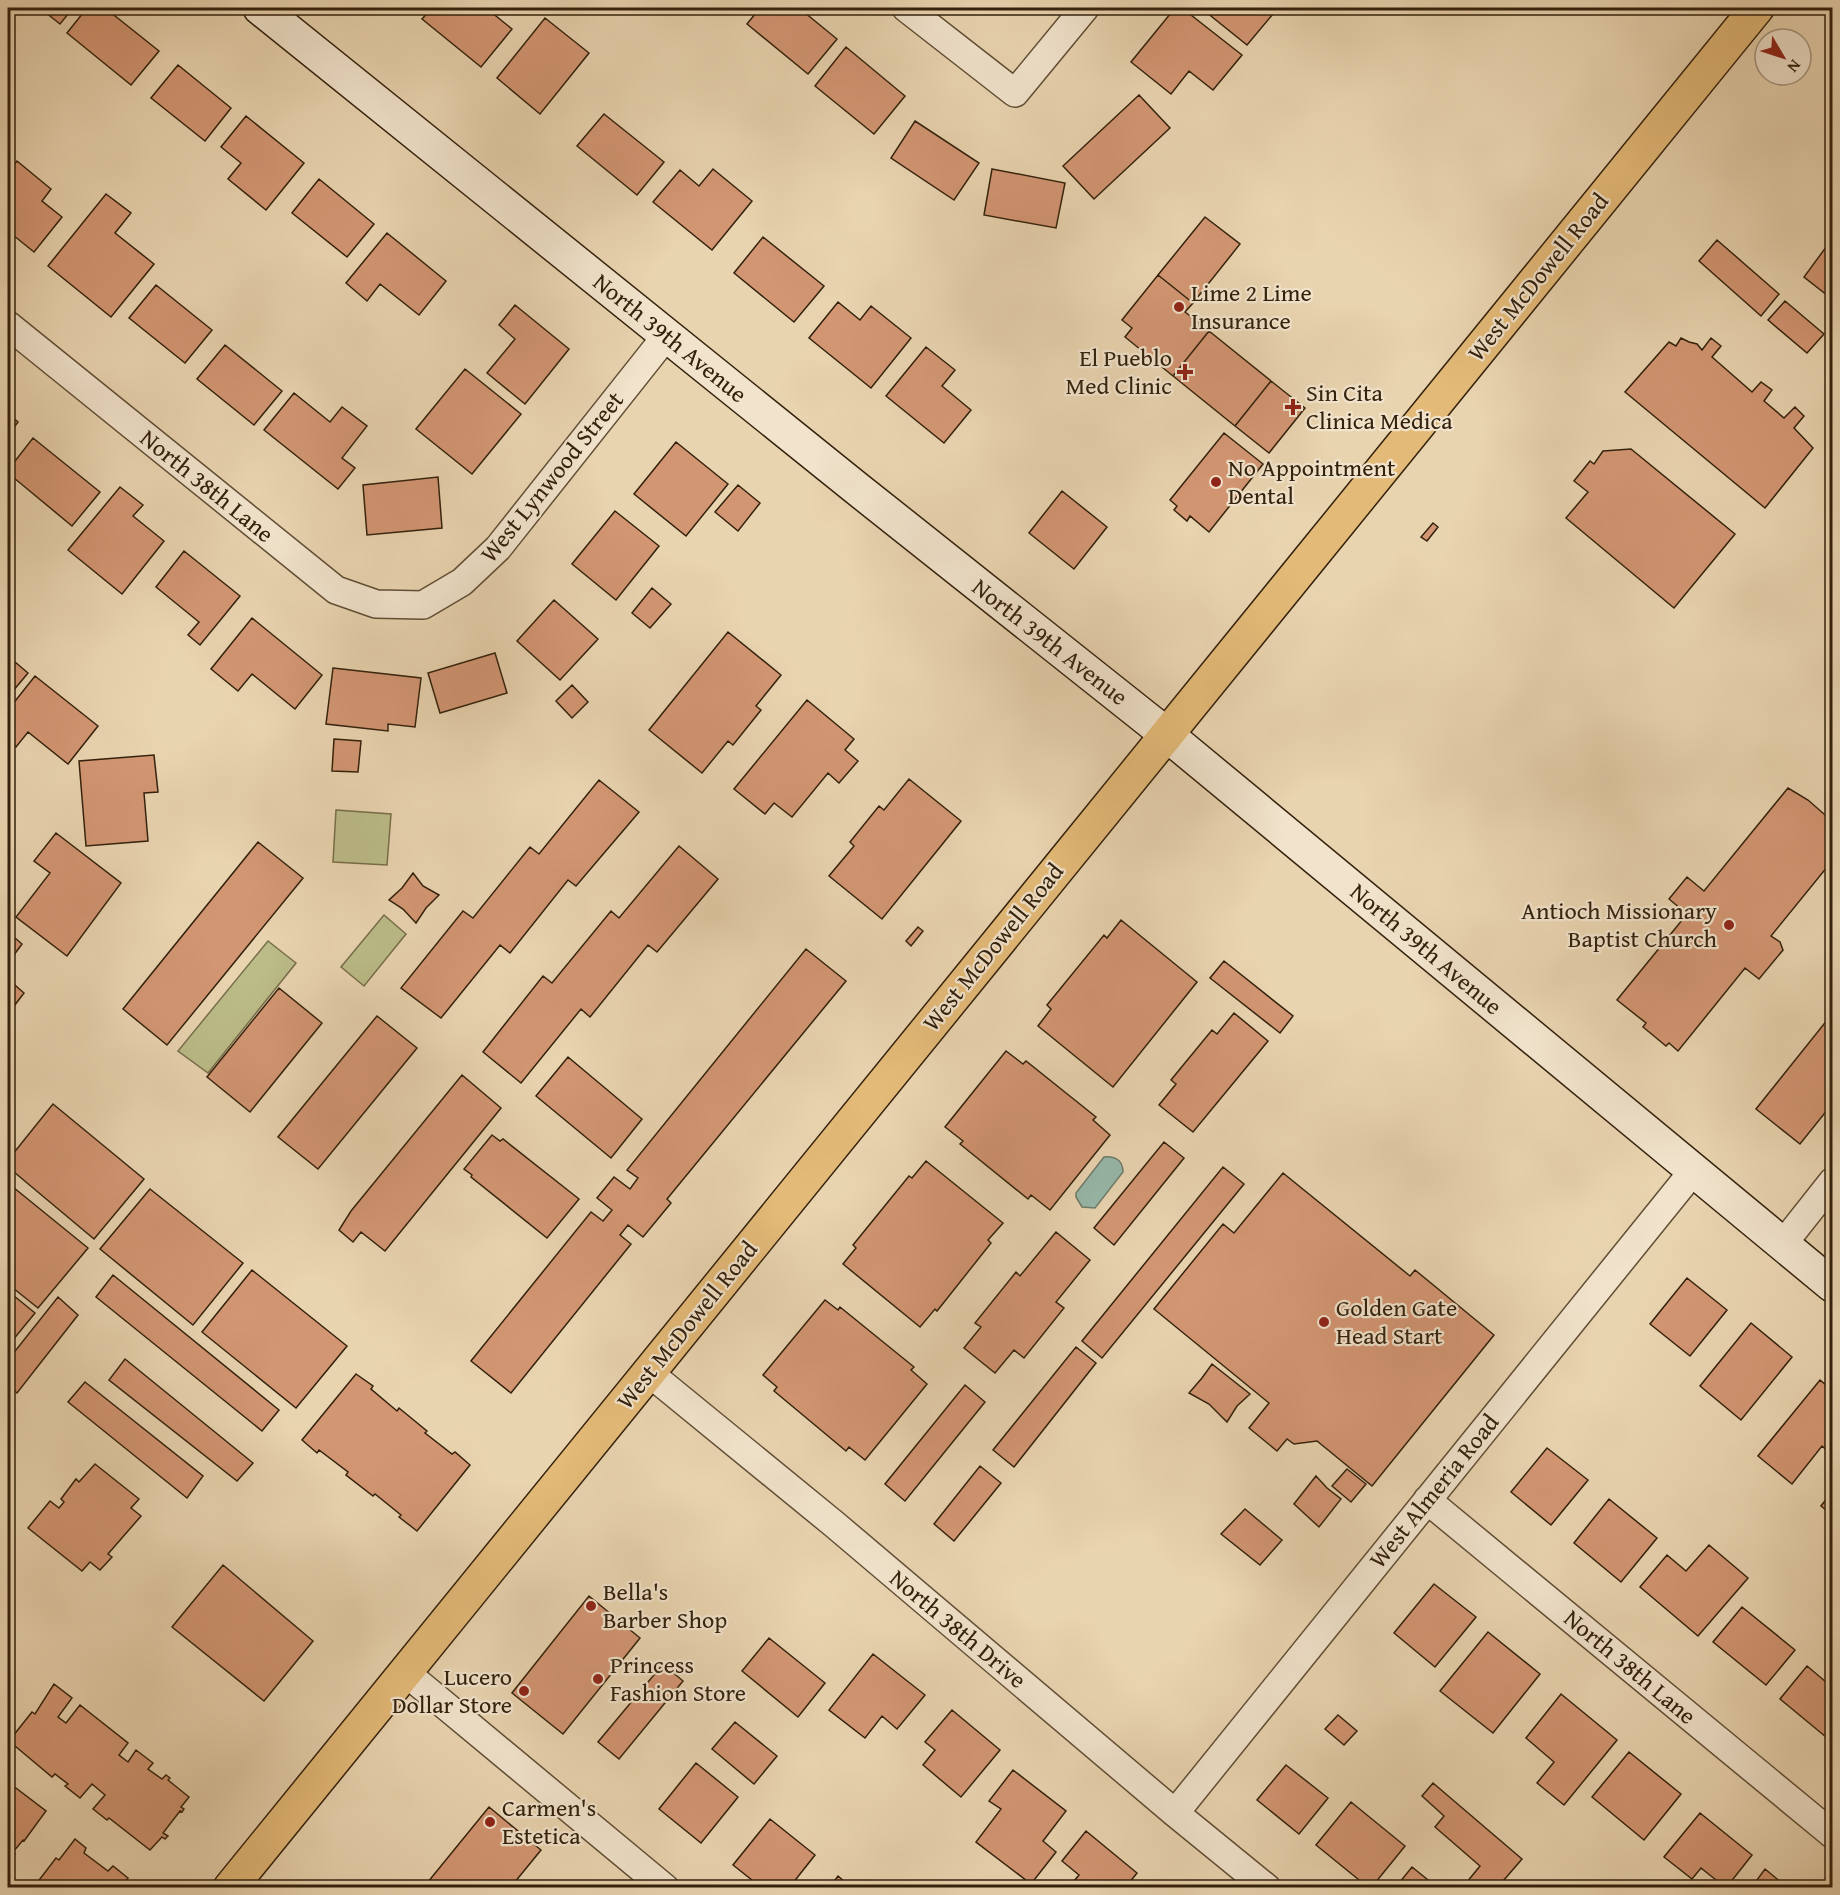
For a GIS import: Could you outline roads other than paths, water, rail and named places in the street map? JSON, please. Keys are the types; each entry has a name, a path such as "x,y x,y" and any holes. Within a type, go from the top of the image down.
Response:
{"main road":[{"name":"West McDowell Road","path":"230,1887 1757,8"}],"street":[{"name":"North 39th Avenue","path":"260,8 1166,734 1833,1285"},
{"path":"906,8 1016,93 1085,8"},
{"name":"North 38th Lane","path":"8,325 336,590 376,604 423,605"},
{"name":"West Lynwood Street","path":"423,605 462,582 498,548 667,335"},
{"name":"West Almeria Road","path":"1175,1813 1694,1170"},
{"path":"1783,1244 1833,1182"},
{"name":"North 38th Drive","path":"648,1372 843,1532 1175,1813 1267,1887"},
{"name":"North 38th Lane","path":"1427,1500 1833,1834"},
{"path":"405,1672 665,1887"}],"place":[{"name":"Lime 2 Lime Insurance","path":"1179,307"},
{"name":"El Pueblo Med Clinic","path":"1185,372"},
{"name":"Sin Cita Clinica Medica","path":"1293,407"},
{"name":"No Appointment Dental","path":"1216,482"},
{"name":"Antioch Missionary Baptist Church","path":"1729,925"},
{"name":"Golden Gate Head Start","path":"1324,1322"},
{"name":"Bella's Barber Shop","path":"591,1606"},
{"name":"Princess Fashion Store","path":"598,1679"},
{"name":"Lucero Dollar Store","path":"524,1691"},
{"name":"Carmen's Estetica","path":"490,1822"}]}
